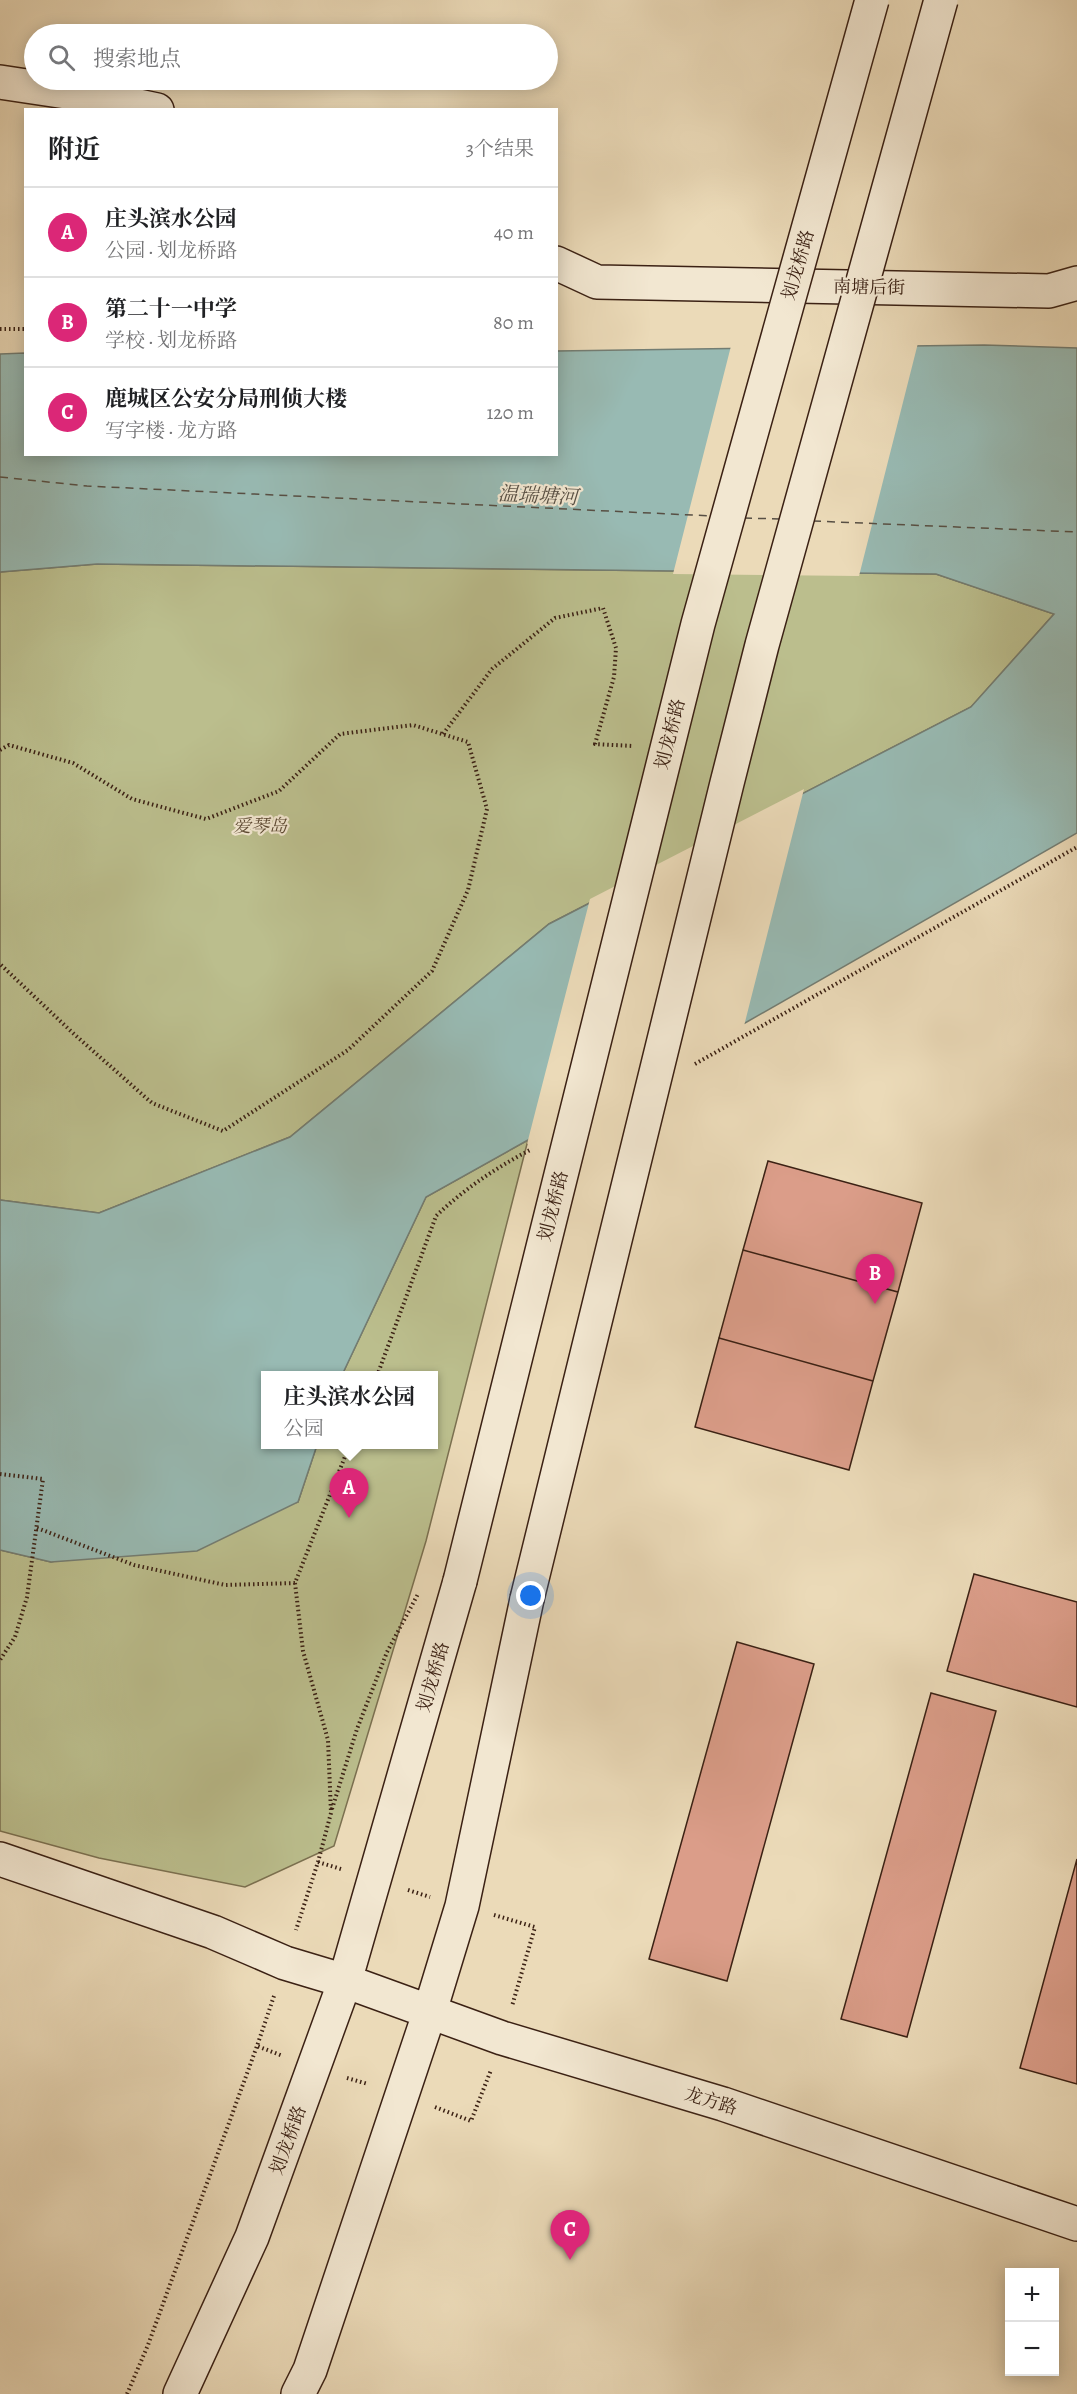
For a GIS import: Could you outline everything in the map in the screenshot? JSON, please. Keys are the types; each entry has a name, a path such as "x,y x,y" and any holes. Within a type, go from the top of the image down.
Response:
{"main road":[{"name":"划龙桥路","path":"180,2394 252,2237 345,1982 460,1581 698,624 872,0"},
{"path":"298,2394 310,2370 430,2011 462,1906 527,1599 753,680 941,0"},
{"path":"0,82 24,86"},
{"path":"53,90 148,108"},
{"name":"南塘后街","path":"558,264 597,282 1049,291 1077,283"},
{"name":"龙方路","path":"0,1858 213,1932 285,1963 430,2011 502,2038 723,2104 1077,2224"}],"path":[{"path":"0,329 24,329"},
{"path":"442,734 492,669 555,618 603,608 616,648 614,677 595,744 637,746"},
{"path":"0,750 9,745 73,762 132,799 206,819 279,791 340,734 412,725 468,742 487,809 468,890 432,971 348,1050 223,1131 152,1103 0,964"},
{"path":"37,1528 134,1565 225,1585 295,1582 348,1449"},
{"path":"0,1474 43,1479 27,1597 15,1637 0,1660"},
{"path":"331,1813 357,1730 387,1652 420,1590"},
{"path":"127,2394 148,2345 257,2046"}],"green space":[{"name":"爱琴岛","path":"97,564 936,574 1054,614 971,707 549,924 290,1137 99,1213 0,1200 0,572"},
{"path":"528,1140 426,1541 334,1846 245,1887 99,1858 0,1831 0,1550 51,1562 298,1502 316,1449 438,1449 438,1371 344,1371 426,1197"}],"water":[{"name":"温瑞塘河","path":"984,345 1077,348 1077,833 745,1023 666,1055 528,1140 426,1197 344,1371 261,1371 261,1449 316,1449 298,1502 197,1551 51,1562 0,1550 0,1200 99,1213 290,1137 549,924 971,707 1054,614 936,574 97,564 0,572 0,354 24,353 24,456 558,456 558,351"}],"pier":[{"path":"918,343 859,576 673,574 731,346"},
{"path":"804,789 744,1026 667,1058 527,1144 590,899"}],"building":[{"path":"768,1161 922,1203 898,1292 743,1250"},
{"path":"743,1250 898,1292 873,1381 719,1338"},
{"path":"719,1338 873,1381 849,1470 695,1427"},
{"path":"974,1574 1077,1602 1077,1707 947,1671"},
{"path":"737,1642 814,1664 727,1981 649,1959"},
{"path":"931,1693 996,1711 907,2037 841,2019"},
{"path":"1077,1859 1077,2084 1020,2068"}],"ferry route":[{"path":"0,477 87,486 712,516"},
{"path":"744,518 781,519"},
{"path":"813,521 1077,532"}],"place":[{"name":"第二十一中学","path":"875,1304"},
{"name":"庄头滨水公园","path":"349,1518"},
{"name":"鹿城区公安分局刑侦大楼","path":"570,2260"}]}
